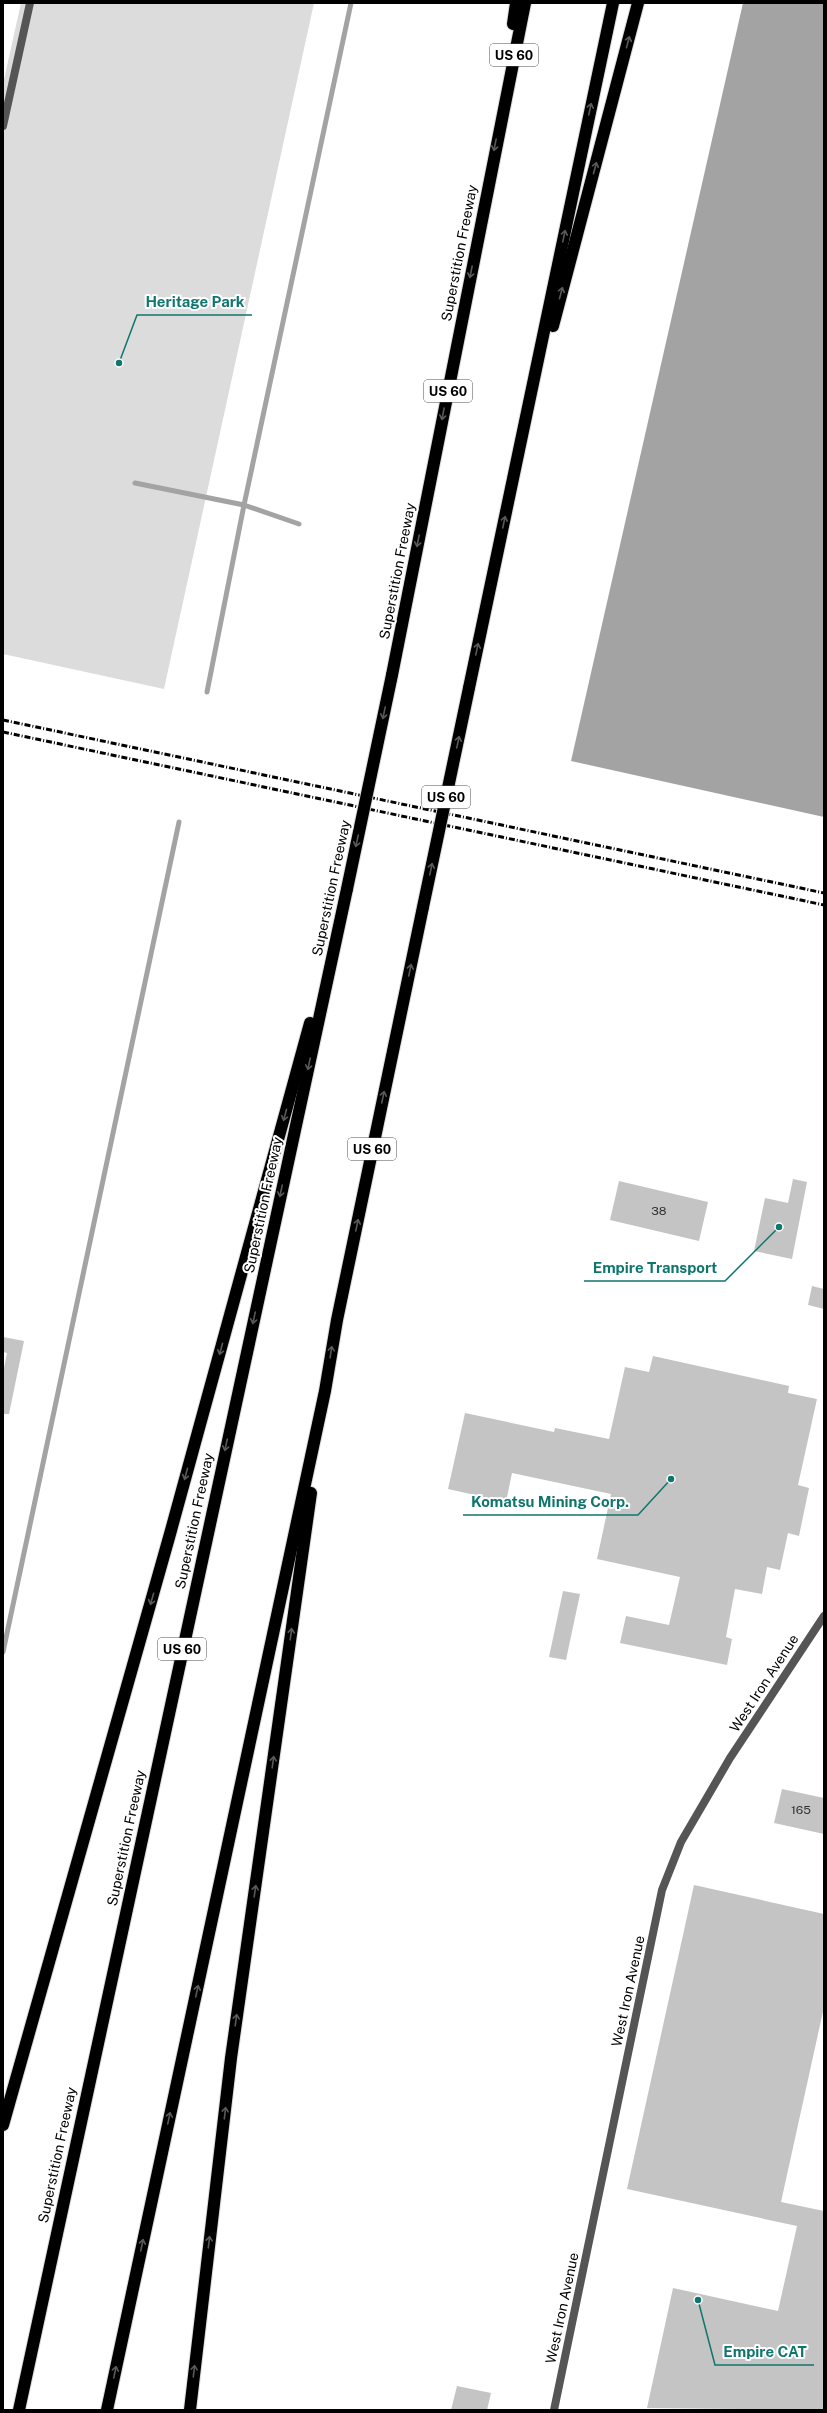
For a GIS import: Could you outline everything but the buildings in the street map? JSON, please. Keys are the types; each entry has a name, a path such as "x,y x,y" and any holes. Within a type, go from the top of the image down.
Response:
{"highway":[{"path":"503,106 516,3"},
{"name":"Superstition Freeway","path":"18,2410 347,889 392,675 503,106 525,3"},
{"name":"US 60","path":"107,2410 325,1391 337,1320 613,3"},
{"path":"516,466 638,3"},
{"path":"3,2125 170,1534 347,889"},
{"path":"190,2410 231,2058 325,1391"}],"street":[{"path":"3,126 30,3"},
{"name":"West Iron Avenue","path":"554,2410 662,1890 681,1842 723,1771 824,1616"}],"shaded area":[{"path":"21,3 314,3 164,689 3,654 3,84"},
{"path":"743,3 824,3 824,817 571,761"}],"waterway":[{"path":"207,692 244,505 351,3"},
{"path":"135,483 244,505 299,524"},
{"path":"3,1652 179,822"}],"railway":[{"path":"3,720 824,893"},
{"path":"3,732 824,905"}],"place":[{"name":"Heritage Park","path":"119,363"},
{"name":"Empire Transport","path":"779,1227"},
{"name":"Komatsu Mining Corp.","path":"671,1479"},
{"name":"Empire CAT","path":"698,2300"}]}
